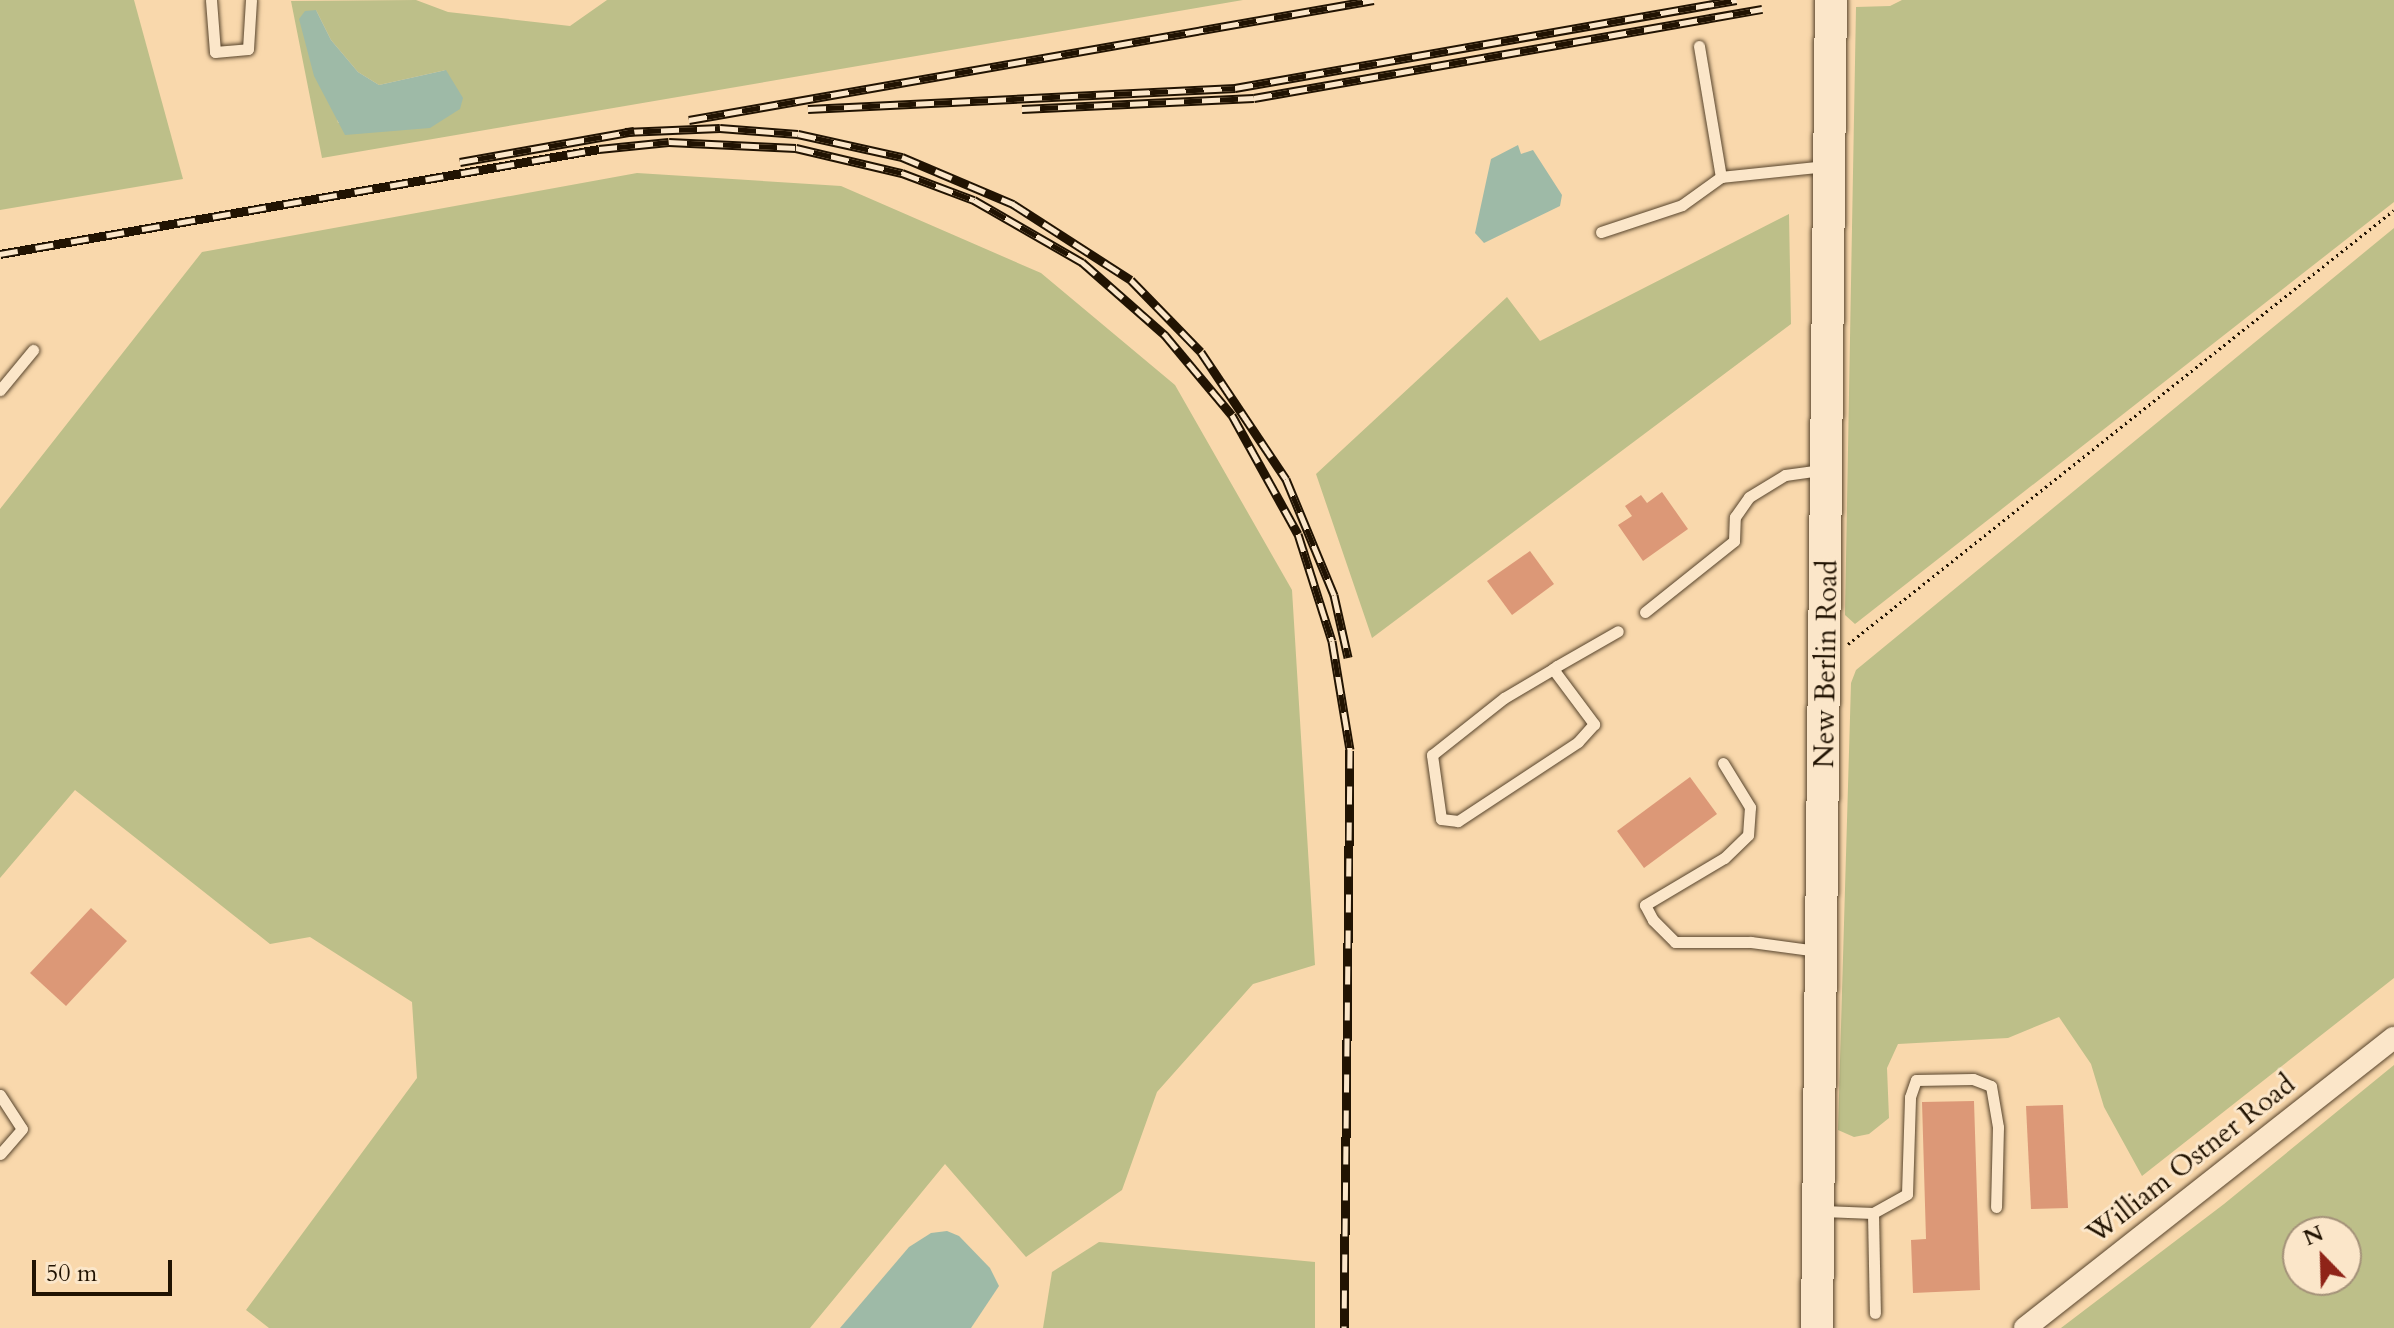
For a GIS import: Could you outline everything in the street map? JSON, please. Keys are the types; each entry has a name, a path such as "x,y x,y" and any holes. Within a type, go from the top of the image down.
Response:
{"street":[{"name":"New Berlin Road","path":"1817,1328 1827,661 1831,0"},
{"name":"William Ostner Road","path":"2025,1328 2394,1038"}],"lane":[{"path":"211,0 215,52 248,49 251,0"},
{"path":"1699,46 1721,177"},
{"path":"1601,232 1682,205 1721,177 1830,166"},
{"path":"0,390 33,350"},
{"path":"1645,612 1734,541 1735,517 1749,497 1785,475 1827,471"},
{"path":"1553,669 1594,724 1578,742 1458,821 1441,819 1432,755 1504,698 1553,669 1618,631"},
{"path":"1723,763 1750,807 1748,835 1724,858 1645,905 1653,920 1675,942 1751,942 1822,951"},
{"path":"1818,1210 1873,1213 1907,1194 1910,1097 1916,1080 1973,1079 1991,1086 1998,1127 1996,1207"},
{"path":"0,1095 22,1129 0,1154"},
{"path":"1873,1213 1875,1313"}],"path":[{"path":"1827,661 2394,210"}],"green space":[{"path":"0,0 134,0 183,179 0,210"},
{"path":"416,0 448,12 570,26 607,0 1243,0 322,158 291,1","holes":["316,10 331,40 358,72 379,85 446,70 338,123"]},
{"path":"1902,0 2394,0 2394,202 1855,624 1845,615 1856,7 1890,6"},
{"path":"637,173 841,186 1041,273 1175,385 1292,590 1315,965 1253,984 1157,1092 1122,1190 1026,1257 945,1164 810,1328 269,1328 246,1310 417,1078 412,1002 310,937 270,944 75,790 0,878 0,509 202,252"},
{"path":"1789,214 1791,324 1372,638 1316,474 1507,297 1540,341"},
{"path":"2394,228 2394,978 2142,1176 2104,1107 2091,1064 2059,1017 2008,1038 1898,1044 1887,1068 1889,1118 1869,1134 1854,1137 1838,1130 1851,683 1856,670"},
{"path":"2394,1065 2394,1328 2061,1328 2224,1204"},
{"path":"1099,1242 1315,1262 1315,1328 1043,1328 1052,1272"}],"shaded area":[{"path":"316,10 331,40 358,72 379,85 446,70 463,98 460,109 430,128 345,135 314,76 299,19 305,11"},
{"path":"1518,145 1521,154 1533,150 1562,195 1560,206 1484,243 1475,233 1491,159"},
{"path":"947,1231 959,1236 990,1268 999,1286 971,1328 840,1328 909,1247 931,1233"}],"building":[{"path":"1662,492 1688,529 1643,561 1618,525 1632,516 1625,506 1641,495 1647,503"},
{"path":"1530,551 1554,584 1512,615 1487,581"},
{"path":"1690,777 1717,814 1644,868 1617,831"},
{"path":"91,908 127,941 66,1006 30,973"},
{"path":"1974,1101 1980,1290 1913,1293 1911,1240 1926,1239 1922,1102"},
{"path":"2063,1105 2068,1208 2031,1209 2026,1106"}],"railway":[{"path":"689,120 1374,0"},
{"path":"808,109 1235,88 1736,0"},
{"path":"1022,109 1254,98 1762,9"},
{"path":"625,132 720,128 798,134 902,157 1013,204 1131,280 1201,352 1286,479 1334,595 1348,657"},
{"path":"460,162 634,131"},
{"path":"0,254 599,149 669,142 796,148 902,173 974,200 1082,262 1165,335 1232,415 1298,534 1332,641 1350,750 1344,1328"}]}
